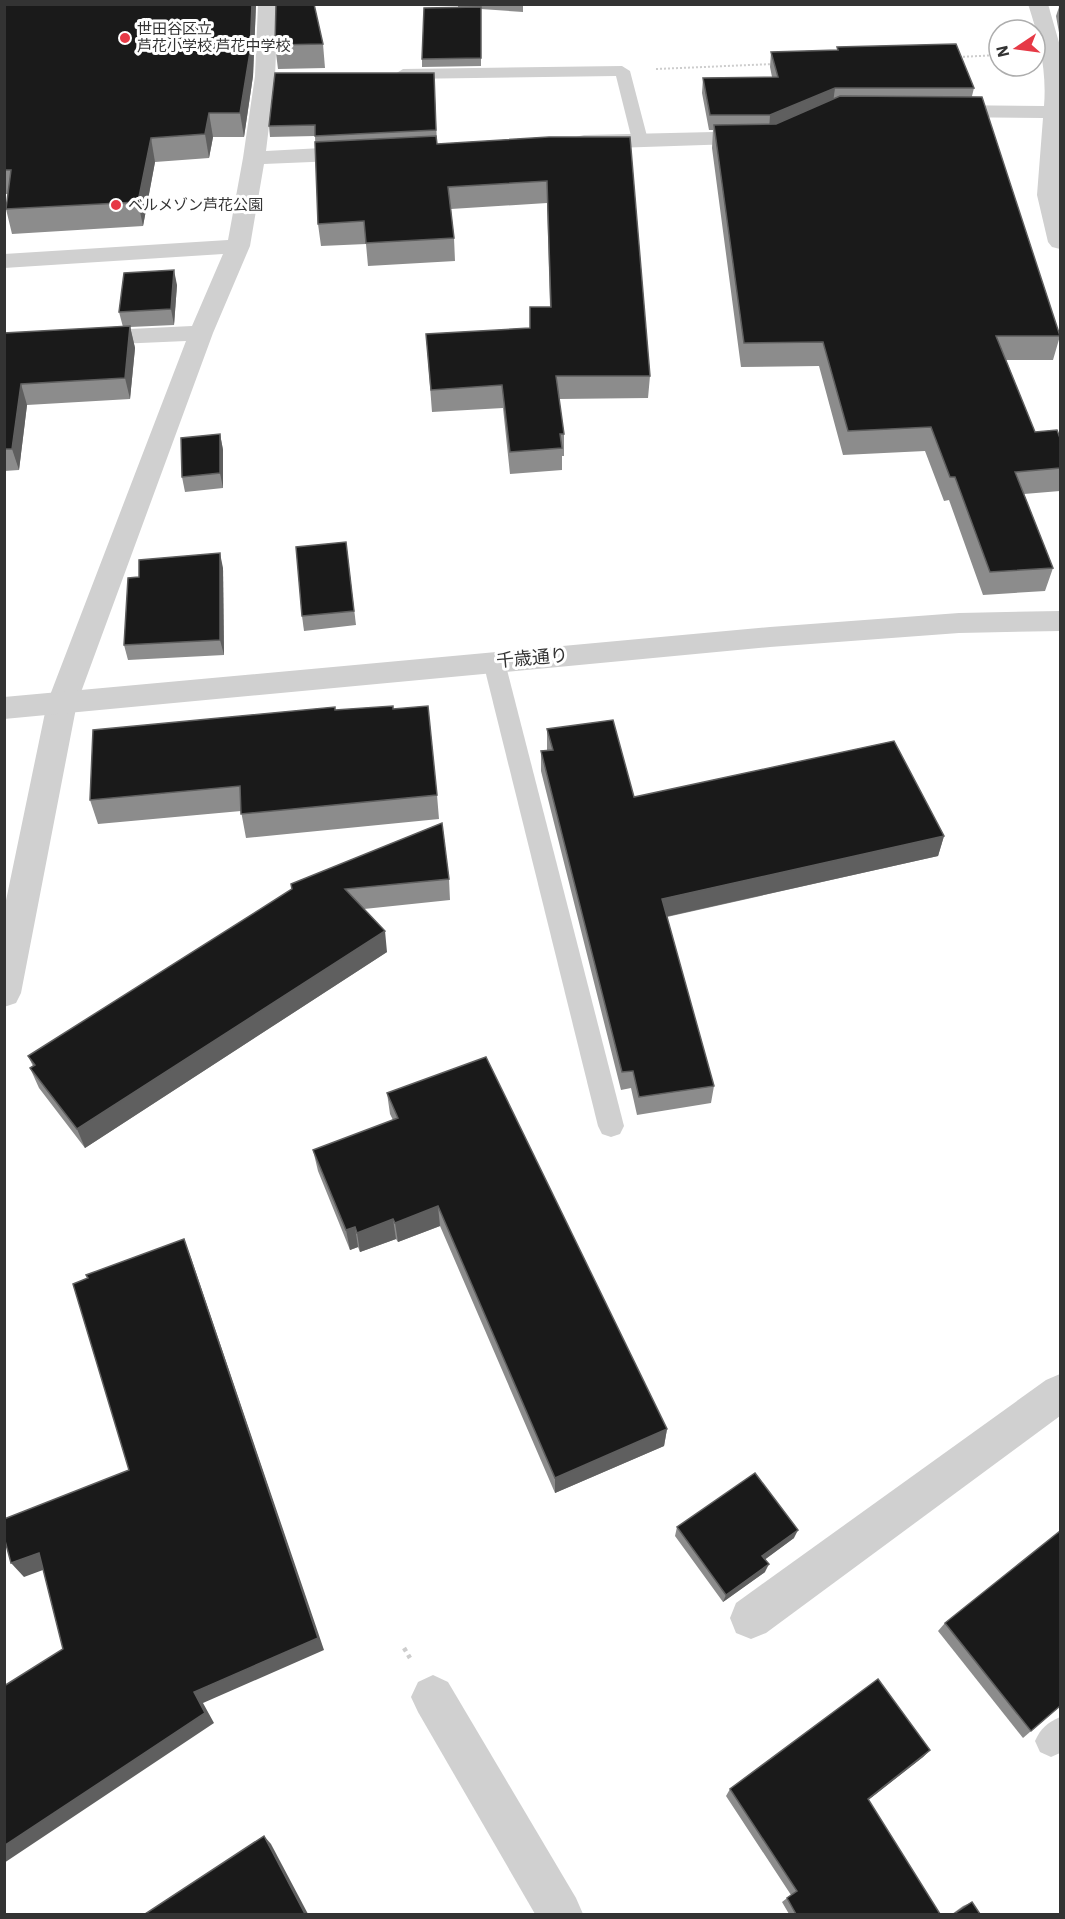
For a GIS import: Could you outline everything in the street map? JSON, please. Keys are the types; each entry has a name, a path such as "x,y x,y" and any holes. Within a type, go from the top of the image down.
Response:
{"street":[{"path":"6,984 62,703 201,333 237,246 271,76 268,4"},
{"path":"1038,4 1051,54 1056,87 1053,112 1055,147 1048,195 1060,242"},
{"path":"926,111 1053,112"},
{"path":"558,143 772,138 782,134"},
{"path":"254,158 382,152"},
{"path":"4,261 237,246"},
{"path":"4,342 201,333"},
{"name":"千歳通り","path":"4,708 853,631 999,621 1060,621"},
{"path":"751,1618 1060,1393"},
{"path":"433,1697 560,1914"}],"lane":[{"path":"384,74 622,71 640,140"},
{"path":"494,662 611,1125"}],"path":[{"path":"951,57 987,56"},
{"path":"622,71 774,64"}],"building":[{"path":"4,4 252,4 250,52 240,113 209,113 205,134 151,138 138,202 6,209 11,170 4,170"},
{"path":"276,4 314,4 323,44 275,45"},
{"path":"481,7 481,58 422,59 424,8"},
{"path":"956,44 974,88 835,88 770,115 710,115 703,78 778,77 771,52 838,50 837,47"},
{"path":"275,73 434,73 436,130 315,136 315,125 269,126"},
{"path":"840,96 982,97 1060,336 996,336 1035,432 1057,430 1060,438 1060,468 1015,472 1053,568 990,572 955,477 950,477 931,427 848,431 823,342 744,343 714,125 776,124"},
{"path":"436,136 437,144 549,137 630,137 650,376 556,376 564,434 560,434 562,448 510,452 502,385 431,390 426,334 530,328 530,307 551,307 547,181 448,187 454,238 366,243 364,221 318,224 315,142"},
{"path":"174,270 171,309 119,312 124,273"},
{"path":"130,326 125,378 21,384 12,449 4,449 4,333"},
{"path":"220,434 220,473 182,477 181,438"},
{"path":"346,542 354,611 302,616 296,547"},
{"path":"220,553 220,640 124,645 128,578 139,577 139,560"},
{"path":"393,706 393,709 428,706 437,795 241,814 240,786 90,800 93,730 335,707 335,710"},
{"path":"613,720 634,797 894,741 944,836 662,899 714,1086 639,1097 633,1071 622,1072 541,751 553,750 547,729"},
{"path":"442,823 449,879 345,889 385,931 77,1129 30,1068 35,1065 28,1056 292,889 291,884"},
{"path":"486,1057 667,1429 555,1478 438,1206 395,1223 393,1219 357,1233 355,1227 346,1230 313,1150 398,1118 387,1093"},
{"path":"184,1239 318,1638 194,1692 205,1713 4,1846 4,1686 63,1649 39,1553 11,1563 4,1537 4,1519 129,1470 73,1284 88,1278 86,1275"},
{"path":"755,1473 798,1530 762,1556 769,1564 726,1595 677,1527"},
{"path":"1060,1531 1060,1706 1031,1731 945,1623"},
{"path":"878,1679 930,1750 868,1799 940,1914 796,1914 787,1898 797,1891 730,1789"},
{"path":"264,1836 305,1914 145,1914"},
{"path":"972,1902 980,1914 954,1914"}],"place":[{"name":"世田谷区立 芦花小学校 芦花中学校","path":"125,38"},
{"name":"ベルメゾン芦花公園","path":"116,205"}]}
